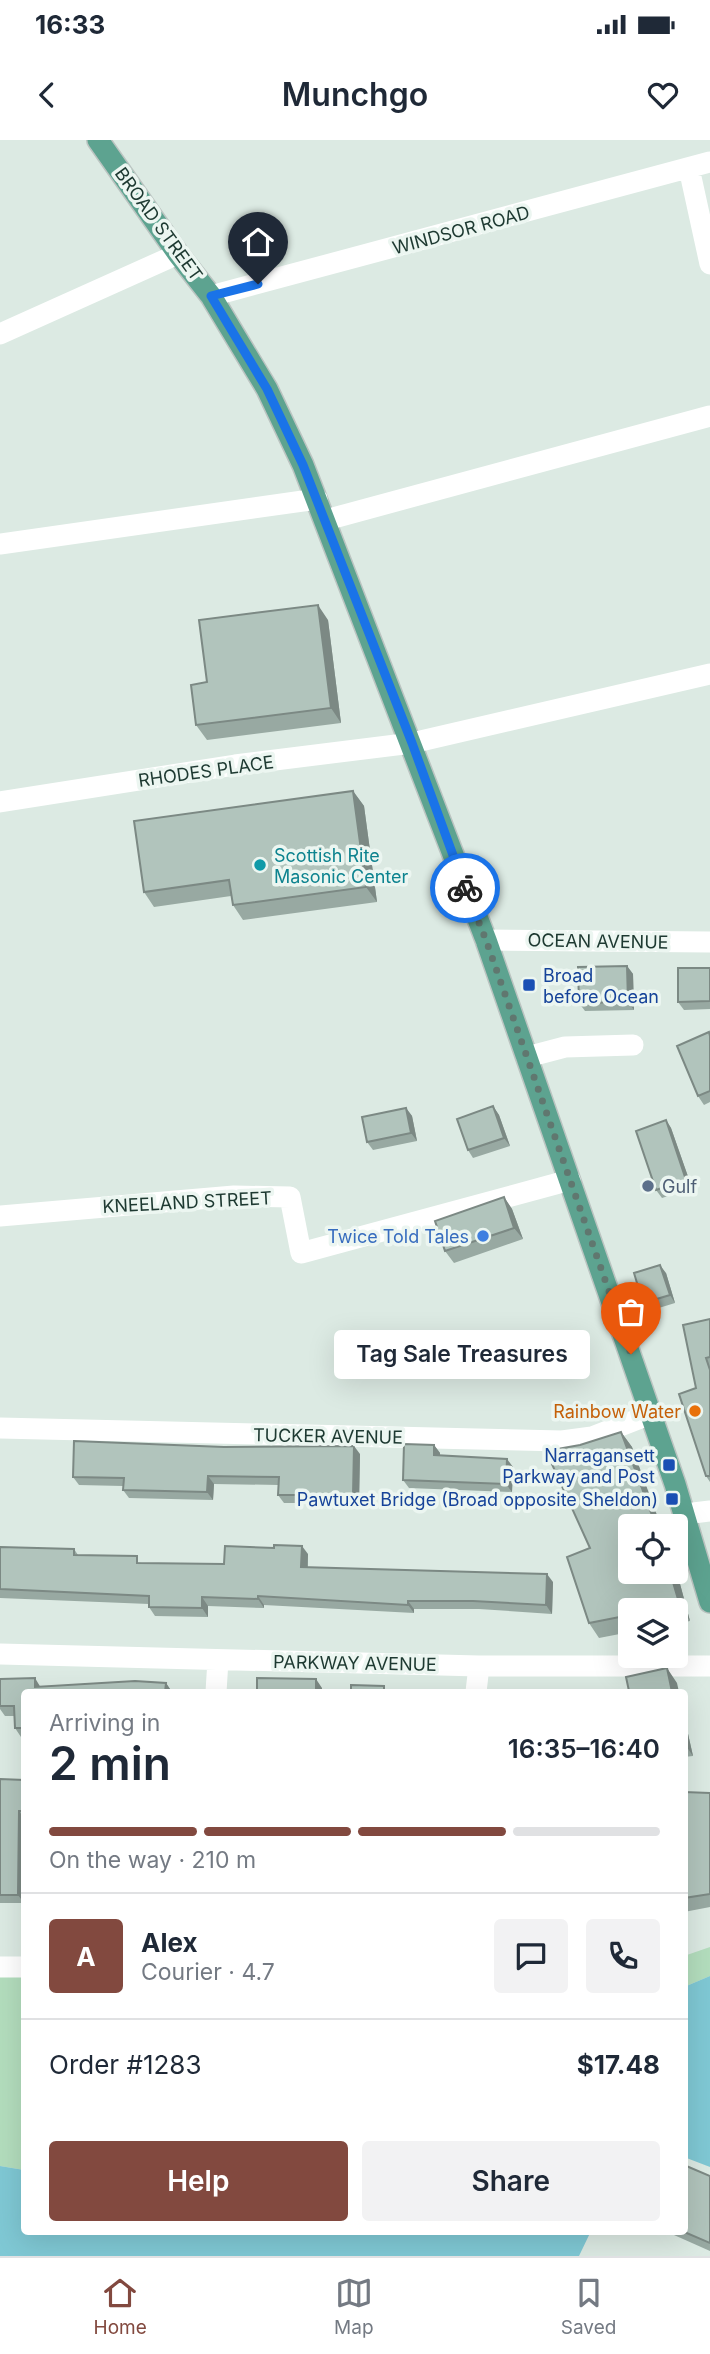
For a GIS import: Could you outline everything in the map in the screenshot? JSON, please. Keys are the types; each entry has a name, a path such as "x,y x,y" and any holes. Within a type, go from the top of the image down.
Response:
{"main road":[{"name":"BROAD STREET","path":"98,140 211,296 267,389 326,520 412,743 433,807 486,940 685,1514"},
{"name":"BROAD STREET","path":"688,1525 710,1602"}],"street":[{"path":"700,165 710,264"},
{"name":"WINDSOR ROAD","path":"211,296 700,165"},
{"path":"0,334 178,254"},
{"path":"326,520 710,416"},
{"path":"0,544 317,499"},
{"name":"RHODES PLACE","path":"0,802 235,765 412,743 710,674"},
{"name":"OCEAN AVENUE","path":"486,940 710,942"},
{"path":"527,1057 565,1047 633,1045"},
{"name":"KNEELAND STREET","path":"0,1216 234,1196 290,1197 301,1253 570,1180"},
{"name":"TUCKER AVENUE","path":"0,1428 562,1441 592,1437 651,1414"},
{"path":"685,1514 710,1511"},
{"name":"PARKWAY AVENUE","path":"0,1654 479,1666 710,1666"},
{"path":"216,1689 218,1660"},
{"path":"476,1689 479,1666"},
{"path":"0,1967 21,1968"}],"green space":[{"path":"710,1947 710,1976 688,1985 688,1955"},
{"path":"21,1964 21,2170 0,2166 0,1965"}],"water":[{"path":"710,1976 710,2167 688,2159 688,1985"},
{"path":"0,2166 21,2170 21,2235 589,2235 579,2256 0,2256"}],"building":[{"path":"318,605 331,708 196,725 191,685 207,682 199,620"},
{"name":"Scottish Rite Masonic Center","path":"353,791 366,887 233,905 229,880 144,892 134,821"},
{"path":"627,966 628,1002 579,1003 578,967"},
{"path":"678,968 710,968 710,1001 678,1002"},
{"path":"709,1032 710,1091 698,1096 677,1046"},
{"path":"493,1106 504,1138 468,1150 457,1119"},
{"path":"406,1108 411,1133 367,1142 362,1117"},
{"path":"666,1120 686,1180 656,1190 636,1131"},
{"path":"504,1197 514,1228 445,1251 435,1221"},
{"path":"660,1265 670,1295 643,1303 634,1273"},
{"path":"710,1319 710,1357 706,1358 710,1370 710,1476 706,1476 679,1394 696,1388 683,1325"},
{"path":"621,1432 652,1514 618,1514 618,1584 674,1584 678,1598 618,1598 618,1617 589,1623 567,1557 590,1548 546,1451 580,1445"},
{"path":"74,1441 224,1447 354,1446 353,1495 278,1495 279,1477 208,1476 207,1492 123,1490 124,1478 73,1477"},
{"path":"404,1444 434,1445 434,1455 507,1459 506,1484 403,1480"},
{"path":"274,1545 302,1546 301,1567 547,1574 546,1605 408,1601 408,1605 258,1596 258,1599 202,1597 202,1608 149,1607 149,1596 0,1589 0,1547 74,1549 74,1555 137,1556 137,1563 224,1564 225,1546 274,1548"},
{"path":"667,1668 671,1689 629,1689 626,1677"},
{"path":"35,1678 35,1687 135,1681 166,1683 165,1689 21,1689 21,1728 15,1728 14,1706 0,1706 0,1679"},
{"path":"257,1678 316,1679 316,1689 257,1689"},
{"path":"351,1685 384,1686 384,1689 351,1689"},
{"path":"0,1779 21,1780 18,1895 0,1895"},
{"path":"688,1792 710,1793 710,1894 688,1897"},
{"path":"688,2167 710,2176 710,2243 688,2234"}],"way so far":[{"path":"465,888 486,940 631,1354"}],"place":[{"name":"Scottish Rite Masonic Center","path":"260,865"},
{"name":"Broad before Ocean","path":"529,985"},
{"name":"Gulf","path":"648,1186"},
{"name":"Twice Told Tales","path":"483,1236"},
{"name":"Tag Sale Treasures","path":"631,1354"},
{"name":"Rainbow Water","path":"695,1411"},
{"name":"Narragansett Parkway and Post","path":"669,1465"},
{"name":"Pawtuxet Bridge (Broad opposite Sheldon)","path":"672,1499"}],"route":[{"path":"258,284 211,296 267,389 303,465 412,743 433,807 465,888"}]}
